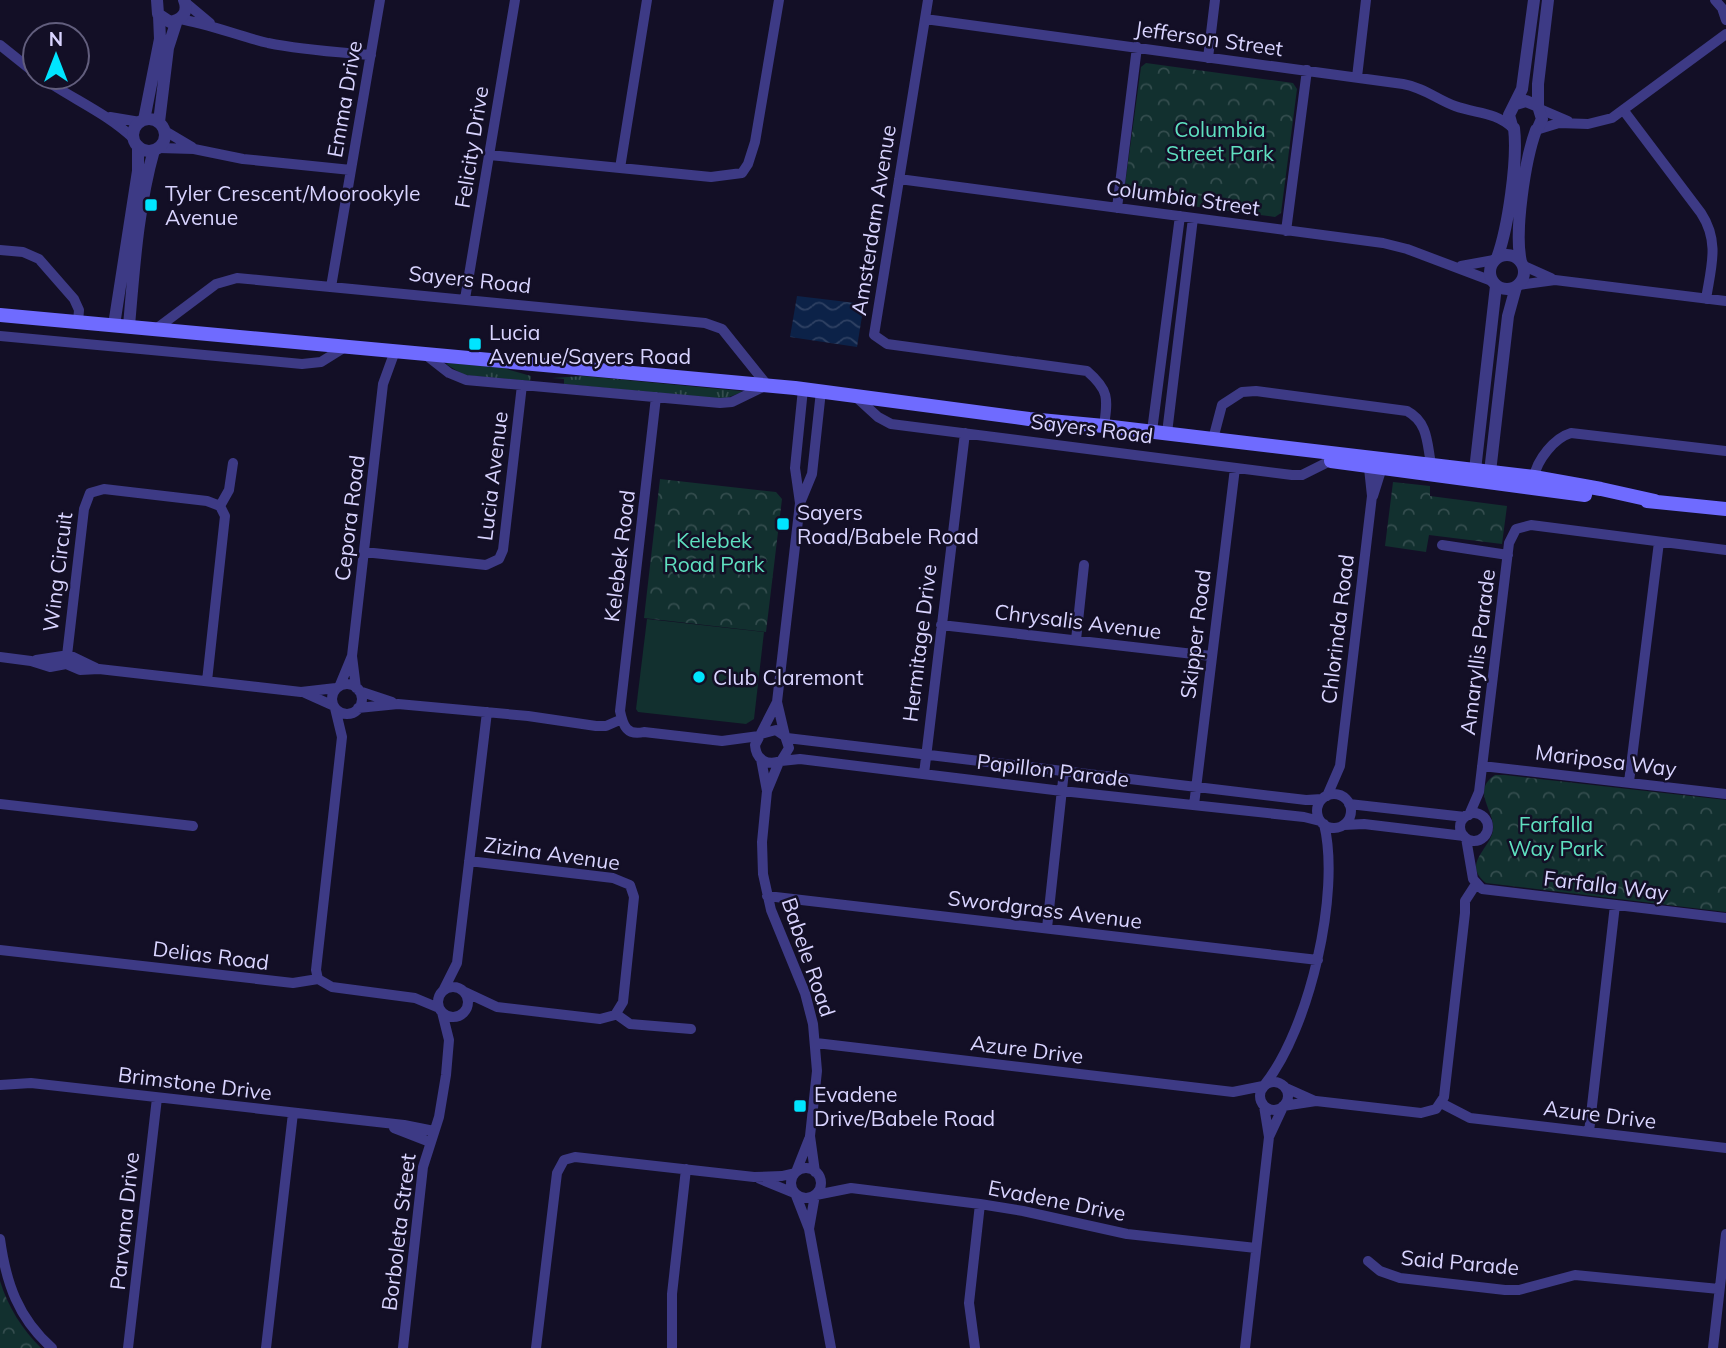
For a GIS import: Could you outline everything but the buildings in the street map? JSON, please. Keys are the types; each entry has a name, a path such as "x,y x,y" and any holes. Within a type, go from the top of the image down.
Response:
{"main road":[{"name":"Sayers Road","path":"0,314 803,389 1029,419 1152,431 1376,463 1482,474"},
{"name":"Sayers Road","path":"1285,449 1330,461 1432,464 1533,483 1601,489 1655,501 1726,509"}],"street":[{"name":"Emma Drive","path":"331,286 380,0"},
{"name":"Felicity Drive","path":"465,299 515,0"},
{"path":"620,168 647,0"},
{"path":"489,155 711,177 742,173 755,142 779,0"},
{"name":"Amsterdam Avenue","path":"928,0 874,330 877,339 887,344 1087,371 1105,390 1107,401 1104,426"},
{"path":"1208,58 1215,0"},
{"path":"1357,78 1366,0"},
{"path":"1482,474 1494,283 1490,270 1496,259 1506,220 1514,154 1513,127 1509,115 1524,78 1534,0"},
{"path":"1482,474 1508,316 1524,275 1518,234 1528,156 1542,119 1538,84 1548,0"},
{"path":"1715,0 1722,8 1726,20"},
{"path":"185,1 212,25"},
{"path":"122,325 148,175 157,149 164,142 162,126 168,48 178,20 184,14 185,1"},
{"path":"155,6 166,21 212,25 276,44 371,55"},
{"path":"122,325 138,172 135,128 142,121 160,39 155,6"},
{"name":"Jefferson Street","path":"925,19 1413,86 1459,107 1483,111 1513,127"},
{"path":"1513,127 1522,133 1571,122 1596,123 1624,111 1726,34"},
{"path":"0,45 21,62"},
{"path":"1117,208 1137,47"},
{"path":"1286,231 1307,71"},
{"path":"62,91 107,117 145,150 194,149 243,159 351,170"},
{"path":"1515,105 1526,101 1571,122"},
{"name":"Jefferson Street","path":"1483,111 1515,105"},
{"path":"1624,111 1701,213 1711,231 1714,246 1706,299"},
{"path":"107,117 142,121 152,119 194,149"},
{"name":"Columbia Street","path":"899,179 1395,245 1494,283"},
{"path":"1152,431 1180,216"},
{"path":"1167,433 1193,218"},
{"path":"0,250 23,252 39,259 74,299 79,310 78,322"},
{"path":"1496,259 1507,255 1555,280"},
{"name":"Columbia Street","path":"1458,267 1496,259"},
{"name":"Sayers Road","path":"156,329 223,280 237,278 331,286 713,324 728,335 767,386 726,403 522,385 461,379 425,355"},
{"path":"1494,283 1506,290 1555,280 1726,301"},
{"path":"0,337 302,364 321,362 345,347"},
{"name":"Cepora Road","path":"358,689 352,656 387,351"},
{"name":"Lucia Avenue","path":"364,552 486,565 499,559 503,550 522,385"},
{"path":"759,757 755,745 777,702 800,503 795,468 803,389"},
{"path":"800,503 812,474 821,391"},
{"path":"1213,439 1222,405 1242,392 1256,391 1407,411 1415,415 1423,426 1432,464"},
{"name":"Sayers Road","path":"855,396 885,422 965,433 1297,475 1330,461"},
{"name":"Kelebek Road","path":"622,719 620,711 656,397"},
{"name":"Hermitage Drive","path":"923,774 965,433"},
{"path":"1533,483 1539,463 1559,439 1571,433 1726,451"},
{"path":"207,681 225,523 225,513 220,506 229,490 233,463"},
{"name":"Chlorinda Road","path":"1347,801 1340,766 1376,463"},
{"name":"Skipper Road","path":"1194,805 1235,468"},
{"name":"Wing Circuit","path":"66,659 84,509 90,493 104,489 207,501 220,506"},
{"name":"Amaryllis Parade","path":"1485,818 1479,792 1512,535 1516,529 1526,526 1659,542"},
{"path":"1629,782 1659,542 1726,550"},
{"path":"1442,545 1508,555"},
{"path":"1076,640 1084,565"},
{"name":"Chrysalis Avenue","path":"941,625 1211,656"},
{"name":"Cepora Road","path":"338,687 352,656"},
{"path":"0,657 31,661 50,667 66,659 80,670 99,669 301,692 349,684 398,704"},
{"path":"318,979 316,970 342,737 332,697 338,687"},
{"path":"342,737 361,699 358,689"},
{"path":"301,692 344,713 398,704 596,726 606,726 622,719 644,732 722,741 776,730 786,737"},
{"path":"722,741 771,763 780,761 789,748 777,702"},
{"path":"487,712 457,963 438,998 440,1010 452,1017 497,1007 600,1019 618,1011 630,1024 691,1029"},
{"name":"Papillon Parade","path":"786,737 1306,800 1325,798"},
{"name":"Babele Road","path":"759,757 767,791"},
{"name":"Papillon Parade","path":"780,761 800,759 1304,817 1322,823"},
{"name":"Babele Road","path":"780,761 767,791 762,842 767,896 778,930 806,993 816,1044 817,1072 810,1136 795,1173"},
{"name":"Chlorinda Road","path":"1325,798 1340,766"},
{"name":"Mariposa Way","path":"1482,766 1726,794"},
{"path":"1047,928 1064,771"},
{"name":"Amaryllis Parade","path":"1467,816 1479,792"},
{"path":"1329,855 1318,808 1325,798 1336,795 1347,801 1467,816 1478,814 1485,818 1488,831 1471,863"},
{"path":"1245,1348 1269,1137 1259,1094 1284,1055 1318,960 1329,855 1342,826 1350,818 1347,801"},
{"path":"0,804 192,826"},
{"path":"1263,1105 1272,1110 1315,1101 1421,1113 1439,1106 1465,913 1479,886 1471,874 1471,863 1461,824 1467,816"},
{"path":"1322,823 1332,828 1364,824 1465,837 1474,841 1483,839"},
{"name":"Zizina Avenue","path":"469,861 613,878 629,885 634,897 618,1011"},
{"name":"Farfalla Way","path":"1479,886 1726,918"},
{"name":"Swordgrass Avenue","path":"767,896 1318,960"},
{"path":"1589,1132 1615,905"},
{"name":"Delias Road","path":"0,950 293,983 318,979 332,987 415,998 440,1010"},
{"path":"457,963 468,1002 461,1014"},
{"path":"444,990 453,987 497,1007"},
{"name":"Delias Road","path":"415,998 444,990"},
{"name":"Borboleta Street","path":"440,1010 449,1040"},
{"name":"Borboleta Street","path":"402,1348 423,1167 439,1117 449,1040 461,1014"},
{"name":"Azure Drive","path":"816,1044 1233,1092 1263,1105"},
{"path":"1269,1137 1288,1098 1284,1055"},
{"path":"1264,1085 1275,1081 1315,1101"},
{"name":"Brimstone Drive","path":"0,1085 31,1083 404,1125 432,1137"},
{"name":"Azure Drive","path":"1233,1092 1264,1085"},
{"name":"Parvana Drive","path":"128,1348 157,1098"},
{"name":"Azure Drive","path":"1439,1106 1470,1118 1726,1148"},
{"path":"265,1348 293,1113"},
{"name":"Babele Road","path":"810,1136 817,1174"},
{"path":"536,1348 557,1173 564,1160 575,1157 754,1177 782,1176 804,1168 817,1174 821,1186 816,1195 809,1229"},
{"path":"672,1348 671,1293 685,1169"},
{"path":"795,1173 791,1181 809,1229 831,1348"},
{"name":"Evadene Drive","path":"817,1174 851,1188 1023,1210 1127,1234 1256,1248"},
{"path":"754,1177 805,1199 816,1195"},
{"name":"Evadene Drive","path":"816,1195 851,1188"},
{"path":"975,1348 969,1303 980,1204"},
{"path":"1713,1348 1721,1325 1720,1289 1726,1234"},
{"path":"0,1239 6,1276 13,1298 33,1329 52,1348"},
{"name":"Said Parade","path":"1368,1261 1380,1271 1400,1278 1505,1290 1518,1290 1575,1275 1720,1289"}],"green space":[{"name":"Columbia Street Park","path":"1146,63 1293,83 1297,89 1281,213 1275,217 1129,198 1124,192 1141,67"},
{"path":"446,364 503,368 531,376 530,381 464,375"},
{"path":"583,376 742,392 724,399 564,384 564,379 552,378"},
{"name":"Kelebek Road Park","path":"660,479 776,492 782,499 766,632 644,618"},
{"path":"1393,482 1430,486 1430,496 1507,506 1502,544 1429,535 1426,552 1385,546"},
{"name":"Club Claremont","path":"647,619 764,632 754,719 746,724 638,712 636,709"},
{"name":"Farfalla Way Park","path":"1495,775 1726,800 1726,912 1486,883 1476,869 1479,856 1493,830 1484,795 1488,781"},
{"path":"0,1281 16,1317 41,1348 0,1348"}],"water":[{"path":"797,296 864,304 857,347 790,337"}],"place":[{"name":"Tyler Crescent/Moorookyle Avenue","path":"151,205"},
{"name":"Lucia Avenue/Sayers Road","path":"475,344"},
{"name":"Sayers Road/Babele Road","path":"783,524"},
{"name":"Club Claremont","path":"699,677"},
{"name":"Evadene Drive/Babele Road","path":"800,1106"}]}
